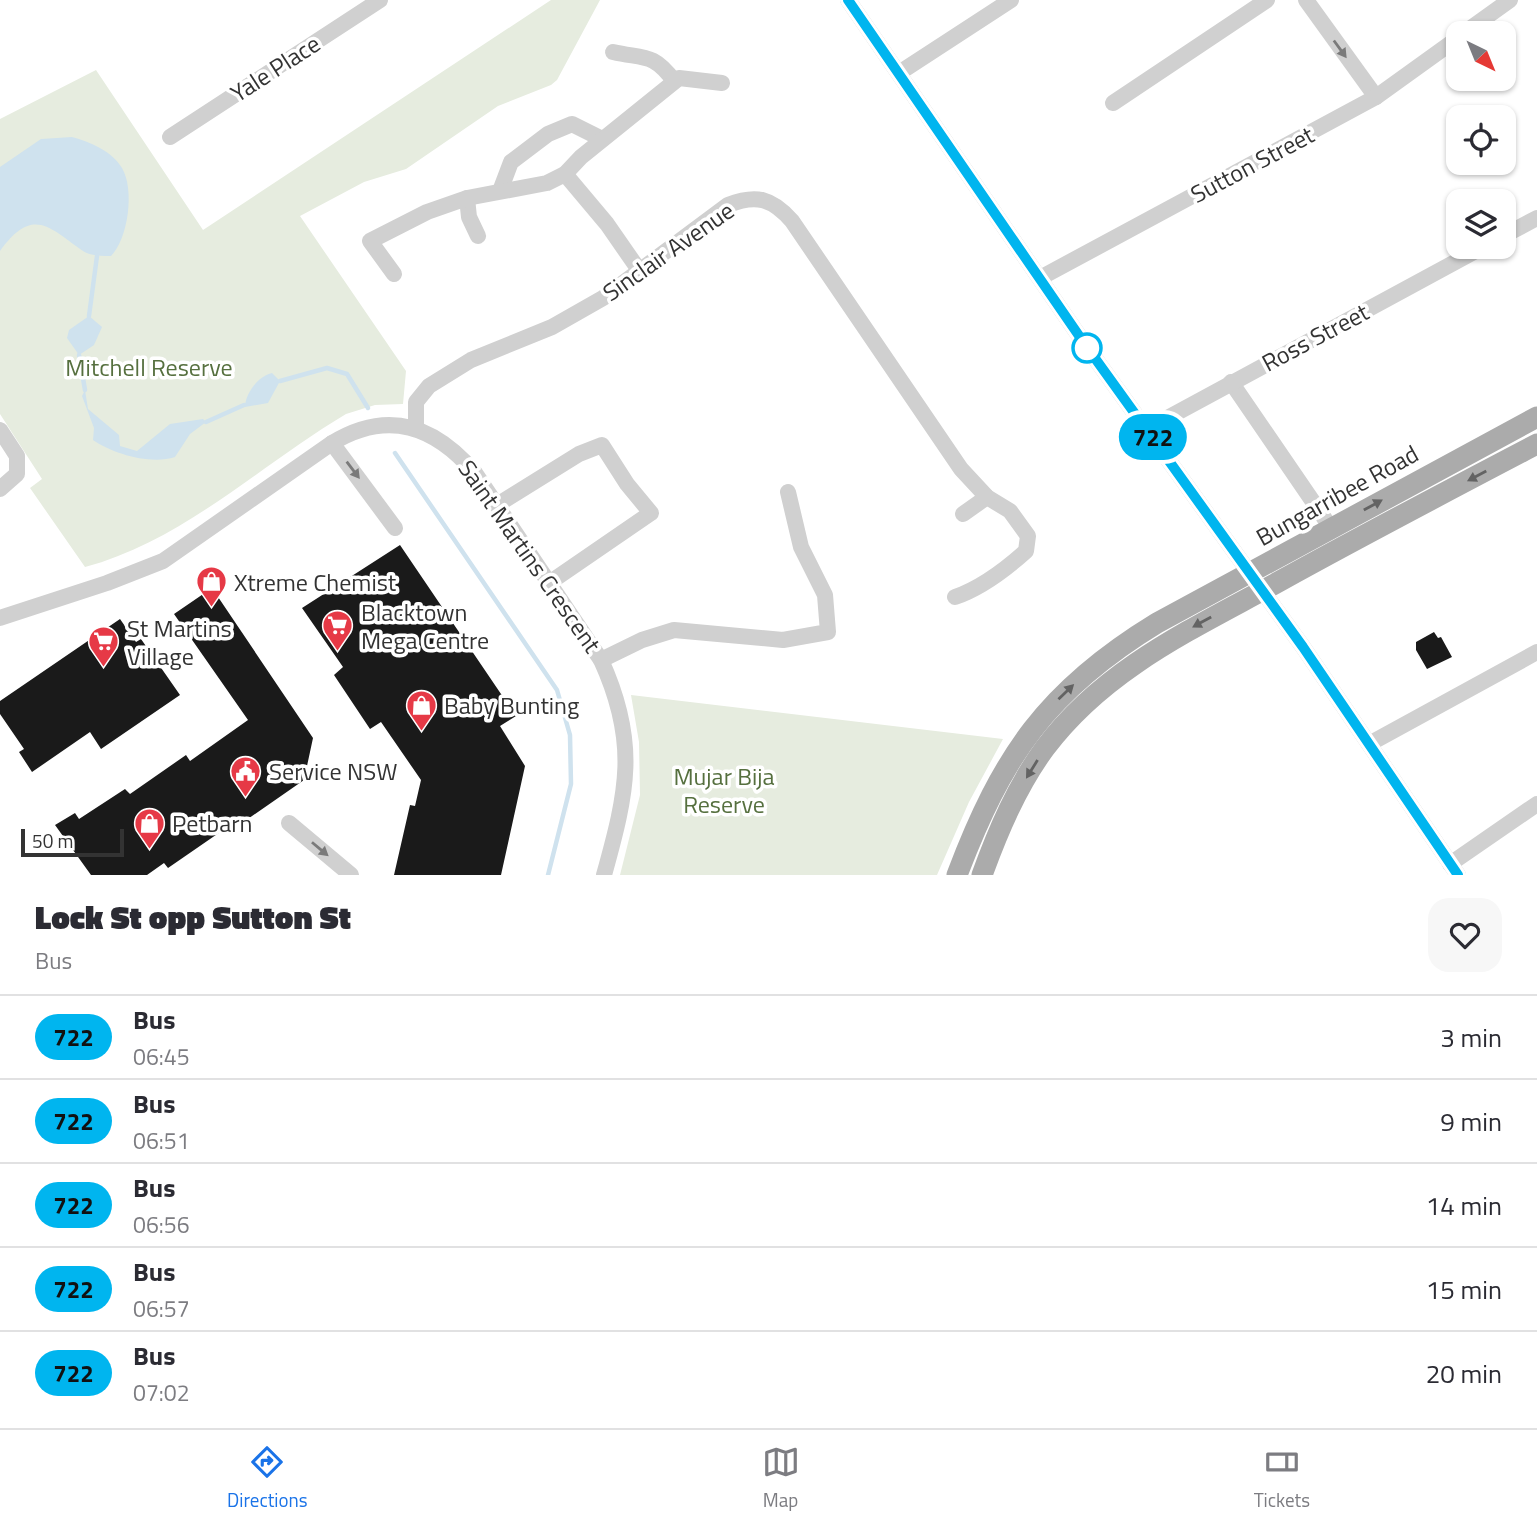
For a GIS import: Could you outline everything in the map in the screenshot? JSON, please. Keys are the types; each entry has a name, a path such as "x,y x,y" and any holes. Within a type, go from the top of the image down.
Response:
{"main road":[{"name":"Bungarribee Road","path":"957,875 978,821 1012,757 1038,720 1110,651 1537,417"},
{"name":"Bungarribee Road","path":"982,875 1016,793 1045,748 1104,685 1143,656 1537,444"}],"street":[{"name":"Yale Place","path":"170,136 380,0"},
{"path":"848,0 1040,278 1262,590 1454,869 1537,804"},
{"path":"899,73 1011,0"},
{"path":"1113,103 1267,0"},
{"path":"1306,0 1376,97"},
{"path":"1481,21 1510,0"},
{"name":"Sutton Street","path":"1040,278 1376,97 1446,47"},
{"path":"613,52 645,56 661,65 674,81"},
{"path":"394,274 370,241 427,212 467,198 547,183 565,174 602,139 674,81 687,77 722,83"},
{"path":"499,191 511,162 548,134 572,124 602,139"},
{"path":"565,174 581,196 600,232 636,276"},
{"name":"Sinclair Avenue","path":"416,429 416,402 429,386 471,360 552,327 636,276 728,205 752,197 772,202 792,221 961,469 987,497 1010,510 1028,536 1027,551 970,592 955,597"},
{"path":"467,198 470,217 478,236"},
{"path":"1516,229 1537,218"},
{"name":"Ross Street","path":"1147,429 1461,259"},
{"path":"1231,382 1331,528"},
{"name":"Saint Martins Crescent","path":"0,618 132,575 163,561 332,443 372,426 416,429 443,440 461,455 497,505 601,660 619,705 627,758 623,805 604,875"},
{"path":"0,430 17,456 17,474 0,489"},
{"path":"332,443 395,528"},
{"path":"497,505 579,454 602,445 627,484 651,513 549,583"},
{"path":"601,660 642,640 674,630 783,640 828,632 825,595 801,547 788,492"},
{"path":"963,514 987,497"},
{"path":"1369,744 1537,652"},
{"path":"289,822 351,875"}],"green space":[{"name":"Mitchell Reserve","path":"551,0 600,0 557,80 551,85 498,106 406,169 364,182 300,216 406,371 403,404 375,405 346,414 188,521 121,555 85,567 30,488 42,479 0,414 0,119 96,70 203,230"},
{"name":"Mujar Bija Reserve","path":"631,695 1003,739 969,802 937,875 620,875 640,795 639,742"}],"water":[{"path":"72,137 107,152 118,162 126,177 128,214 117,248 111,256 89,254 51,229 32,225 22,228 0,251 0,167 41,139"},
{"path":"89,316 102,327 94,345 79,355 67,338 69,330"},
{"path":"272,373 280,381 268,403 245,407 253,386"},
{"path":"85,390 88,409 119,435 120,446 137,451 170,424 203,419 206,422 190,434 175,457 155,460 132,457 93,440 94,428 82,396"}],"building":[{"path":"400,545 516,716 500,726 525,766 501,875 394,875 410,805 415,806 421,780 381,722 370,729 334,675 343,667 302,608"},
{"path":"212,588 313,738 304,780 229,832 226,828 168,868 164,863 147,875 91,875 55,825 75,813 79,819 125,789 130,794 186,755 190,761 248,720 174,614"},
{"name":"St Martins Village","path":"120,619 136,642 141,639 180,695 101,749 90,732 32,772 19,752 24,749 0,714 0,701"},
{"path":"1434,632 1438,638 1441,637 1452,657 1427,669 1416,650 1416,642"}],"waterway":[{"path":"89,316 97,256"},
{"path":"79,355 85,390"},
{"path":"280,381 327,368 347,374 368,408"},
{"path":"206,422 244,405"},
{"path":"395,453 557,690 570,735 571,784 548,875"}],"bus line":[{"name":"722","path":"848,0 1084,343 1303,647 1458,875"}],"place":[{"name":"Xtreme Chemist","path":"211,609"},
{"name":"Blacktown Mega Centre","path":"338,653"},
{"name":"St Martins Village","path":"104,669"},
{"name":"Baby Bunting","path":"421,732"},
{"name":"Service NSW","path":"246,798"},
{"name":"Petbarn","path":"149,850"}]}
